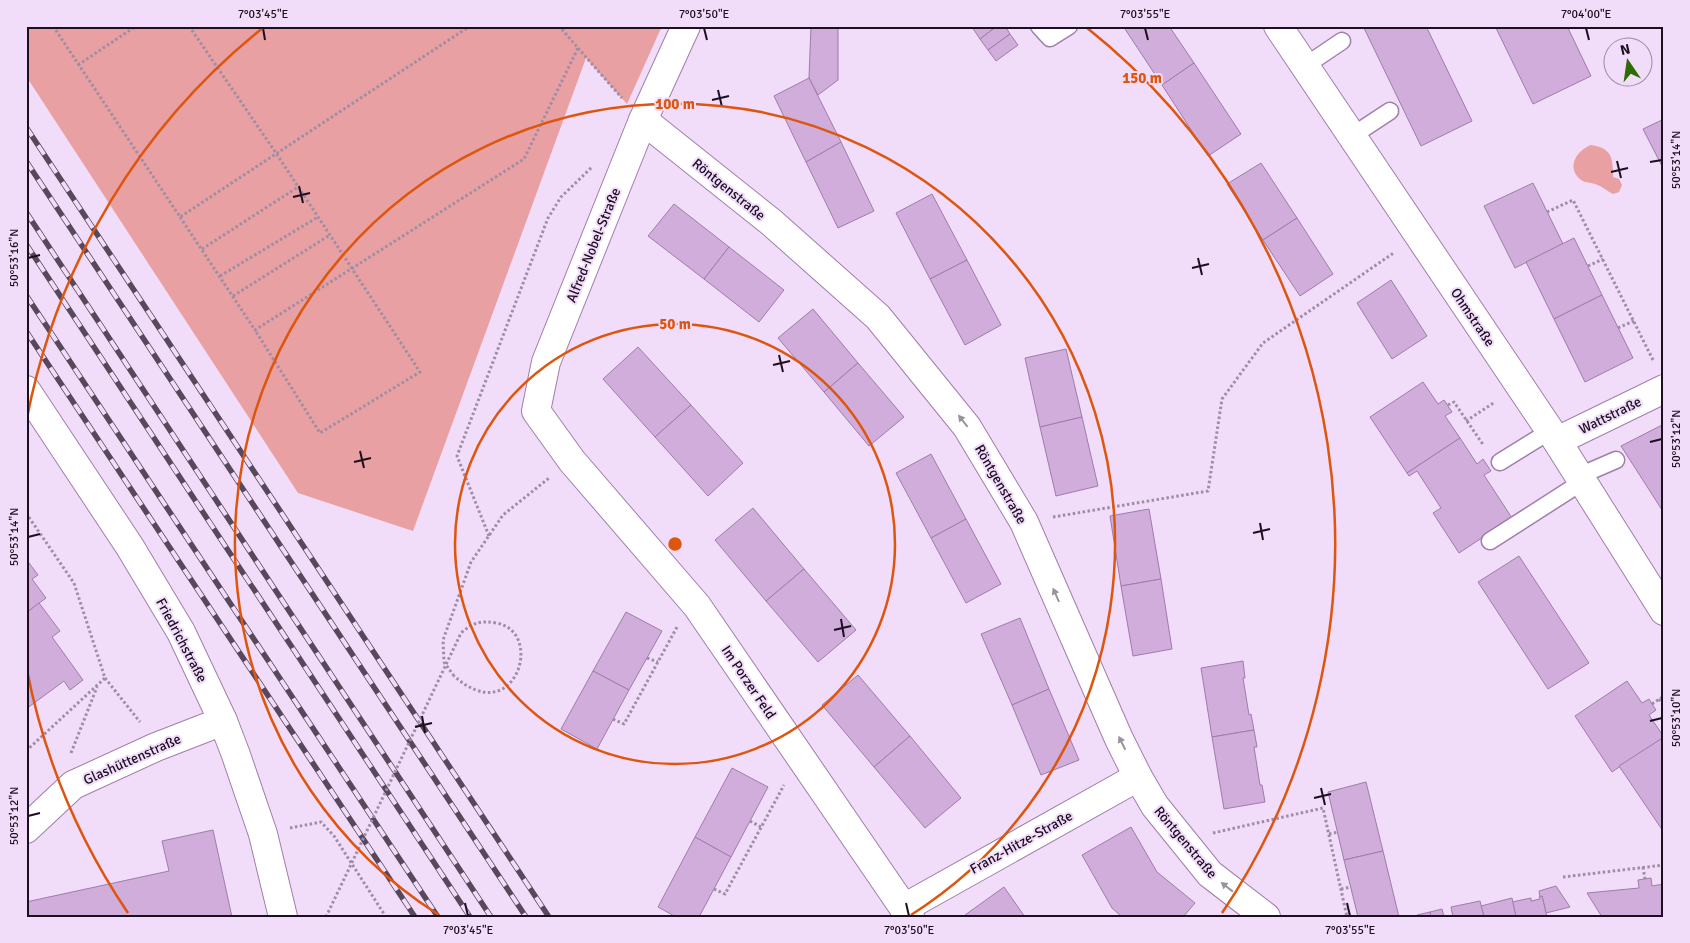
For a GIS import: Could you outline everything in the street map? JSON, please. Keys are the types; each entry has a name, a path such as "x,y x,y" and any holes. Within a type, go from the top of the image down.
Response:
{"street":[{"name":"Alfred-Nobel-Straße","path":"572,461 536,411 546,362 643,120 686,26"},
{"name":"Ohmstraße","path":"1278,26 1554,436 1664,611"},
{"name":"Röntgenstraße","path":"643,120 771,222 878,317 968,427 1024,522 1119,739 1155,806 1210,874 1266,917"},
{"name":"Wattstraße","path":"1554,436 1664,389"},
{"name":"Friedrichstraße","path":"26,390 130,547 181,632 223,721 263,834 282,917"},
{"name":"Im Porzer Feld","path":"572,461 692,600 907,912"},
{"name":"Glashüttenstraße","path":"26,829 73,785 156,747 223,721"},
{"name":"Franz-Hitze-Straße","path":"907,912 1138,777"}],"lane":[{"path":"1039,26 1050,38 1069,26"},
{"path":"1305,66 1342,41"},
{"path":"1352,136 1390,111"},
{"path":"1494,457 1554,436"},
{"path":"1490,541 1581,479 1616,460"}],"path":[{"path":"53,26 220,276 320,432 420,372 276,153 189,26"},
{"path":"78,64 136,26"},
{"path":"180,217 470,26"},
{"path":"559,26 643,120"},
{"path":"255,330 524,159 578,48"},
{"path":"489,536 456,456 548,218 561,197 596,163"},
{"path":"202,249 298,187"},
{"path":"1547,212 1573,200 1655,364"},
{"path":"220,276 318,217"},
{"path":"233,296 330,235"},
{"path":"1024,522 1208,491 1222,399 1263,343 1419,236"},
{"path":"1588,266 1603,260"},
{"path":"1618,328 1634,321"},
{"path":"1466,420 1520,386"},
{"path":"1448,405 1454,402 1494,457"},
{"path":"326,917 461,633 470,625 480,622 499,623 512,631 520,646 521,661 514,679 508,685 492,693 471,689 454,676 444,662 443,640 471,562 502,515 572,461"},
{"path":"26,513 74,583 104,678 139,720 156,747"},
{"path":"613,720 624,724 692,600"},
{"path":"647,658 658,662"},
{"path":"26,751 104,678"},
{"path":"73,785 70,755 99,684"},
{"path":"1652,704 1664,696"},
{"path":"1659,699 1664,706"},
{"path":"714,889 725,894 800,756"},
{"path":"1183,840 1323,808 1347,917"},
{"path":"263,834 321,822 334,836 386,917"},
{"path":"750,822 761,826"},
{"path":"1329,834 1338,832"},
{"path":"1562,877 1664,865"},
{"path":"1643,867 1645,879"},
{"path":"1341,889 1351,887"}],"shaded area":[{"path":"26,26 662,26 627,104 586,58 413,531 298,493 26,76"},
{"path":"1591,145 1598,146 1610,155 1613,164 1613,177 1619,179 1622,185 1619,192 1613,194 1598,185 1584,182 1576,174 1574,169 1575,159 1581,151"}],"building":[{"path":"811,26 838,27 838,80 818,95 809,78"},
{"path":"973,26 997,26 980,39"},
{"path":"997,26 1005,26 1010,34 988,50 980,39"},
{"path":"1123,26 1169,26 1194,63 1162,85"},
{"path":"1363,26 1426,26 1472,121 1421,146"},
{"path":"1495,26 1567,26 1591,76 1533,104"},
{"path":"1010,34 1018,45 996,61 988,50"},
{"path":"1194,63 1241,134 1208,156 1162,85"},
{"path":"809,78 841,142 806,162 774,96"},
{"path":"1664,119 1664,170 1643,129"},
{"path":"841,142 874,211 838,228 806,162"},
{"path":"1261,163 1297,218 1263,240 1227,184"},
{"path":"1533,183 1563,244 1515,268 1484,206"},
{"path":"932,194 967,260 930,279 896,213"},
{"path":"674,204 729,247 704,279 648,236"},
{"path":"1297,218 1333,274 1300,296 1263,240"},
{"path":"1574,238 1602,295 1554,319 1526,262"},
{"path":"729,247 784,290 759,322 704,279"},
{"path":"967,260 1001,325 965,345 930,279"},
{"path":"1391,280 1427,336 1392,359 1357,303"},
{"path":"1602,295 1633,358 1585,382 1554,319"},
{"path":"813,309 858,363 824,392 778,338"},
{"path":"638,347 691,405 655,437 603,379"},
{"path":"1066,349 1082,417 1040,427 1025,358"},
{"path":"858,363 904,417 869,446 824,392"},
{"path":"1423,382 1438,404 1444,400 1452,412 1445,416 1460,438 1407,473 1370,417"},
{"path":"691,405 743,463 708,496 655,437"},
{"path":"1082,417 1098,486 1056,496 1040,427"},
{"path":"1664,424 1664,513 1621,446"},
{"path":"1460,438 1477,464 1483,459 1491,471 1484,475 1512,518 1459,553 1433,513 1441,508 1417,471 1409,476 1407,473"},
{"path":"931,454 966,519 931,538 896,473"},
{"path":"753,508 804,569 766,601 715,540"},
{"path":"1149,509 1161,579 1121,586 1110,516"},
{"path":"966,519 1001,584 966,603 931,538"},
{"path":"1519,556 1589,663 1548,689 1478,582"},
{"path":"26,559 38,575 32,579 46,598 26,613"},
{"path":"804,569 856,630 818,662 766,601"},
{"path":"1161,579 1172,649 1133,656 1121,586"},
{"path":"39,603 60,631 52,637 83,680 70,690 64,681 26,709 26,613"},
{"path":"626,612 662,631 629,690 593,671"},
{"path":"1020,618 1049,689 1012,705 981,634"},
{"path":"1243,661 1245,678 1243,678 1249,715 1251,714 1254,730 1212,737 1201,668"},
{"path":"593,671 629,690 597,749 561,729"},
{"path":"858,675 910,736 874,767 822,705"},
{"path":"1627,681 1642,703 1649,699 1656,710 1649,715 1664,737 1612,772 1575,716"},
{"path":"1049,689 1079,760 1041,775 1012,705"},
{"path":"1254,730 1257,747 1254,747 1260,785 1262,785 1265,802 1224,809 1212,737"},
{"path":"910,736 961,798 925,828 874,767"},
{"path":"1664,737 1664,831 1663,831 1619,766"},
{"path":"732,768 768,787 731,857 695,837"},
{"path":"1366,782 1383,851 1344,860 1328,792"},
{"path":"1131,827 1157,872 1195,903 1183,917 1122,917 1112,908 1082,855"},
{"path":"213,830 232,917 26,917 26,902 169,871 162,841"},
{"path":"695,837 731,857 699,917 676,917 658,907"},
{"path":"1383,851 1399,917 1358,917 1344,860"},
{"path":"1651,878 1652,886 1664,884 1664,917 1602,917 1587,893 1639,888 1638,880"},
{"path":"1556,886 1570,907 1546,913 1539,891"},
{"path":"1004,887 1025,917 966,917 965,915"},
{"path":"1542,896 1547,917 1516,917 1512,902 1531,898 1531,901 1540,899 1539,897"},
{"path":"1512,898 1516,917 1484,917 1481,906"},
{"path":"1480,901 1484,917 1453,917 1451,907"},
{"path":"1442,909 1444,917 1431,917 1430,912"},
{"path":"1430,912 1431,917 1418,917 1417,915"}],"railway":[{"path":"26,127 549,917"},
{"path":"26,161 526,917"},
{"path":"26,212 491,917"},
{"path":"26,244 470,917"},
{"path":"26,295 438,917"},
{"path":"26,331 415,917"}]}
